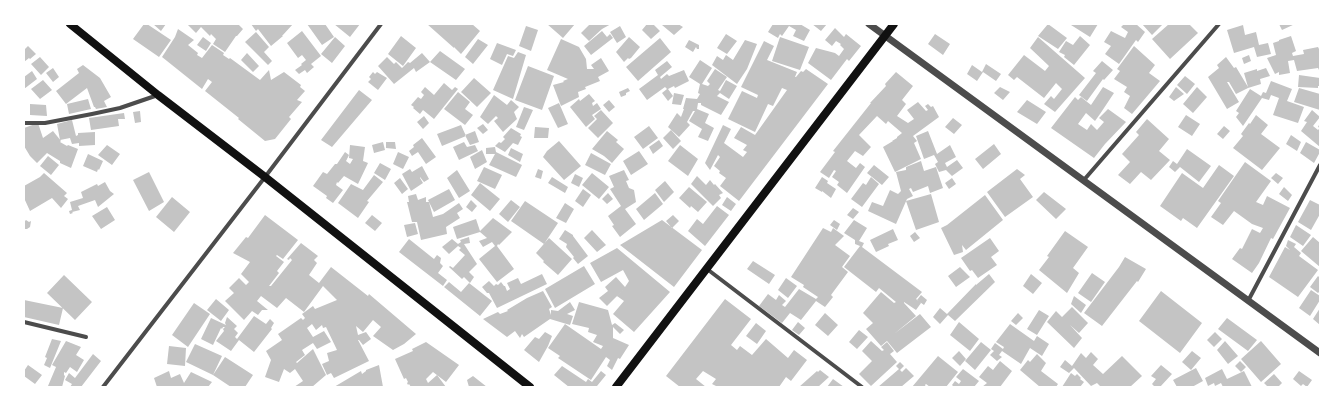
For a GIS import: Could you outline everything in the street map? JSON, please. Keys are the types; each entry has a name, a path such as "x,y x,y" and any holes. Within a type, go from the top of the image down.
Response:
{"main road":[{"path":"70,24 158,95 530,387"},
{"path":"616,387 894,24"}],"street":[{"path":"103,387 265,178 381,24"},
{"path":"869,24 1320,353"},
{"path":"1084,181 1219,24"},
{"path":"24,123 45,123 120,108 158,95"},
{"path":"1248,301 1320,165"},
{"path":"707,269 862,387"},
{"path":"24,322 86,337"}],"building":[{"path":"144,24 147,24 171,40 159,57 133,39"},
{"path":"153,24 166,24 161,31"},
{"path":"187,24 238,24 243,29 225,52 213,44 216,39 211,34 210,36 201,27 196,33"},
{"path":"251,24 293,24 283,36 271,46 258,29 256,31"},
{"path":"307,24 325,24 334,37 322,45"},
{"path":"334,24 360,24 350,37"},
{"path":"427,24 472,24 480,31 461,54"},
{"path":"547,24 575,24 563,38"},
{"path":"590,24 611,24 602,29 589,41 581,33"},
{"path":"647,24 653,24 660,31 651,39 642,30"},
{"path":"678,24 683,27 674,35 662,25"},
{"path":"773,24 800,24 810,30 804,41 793,36 796,30 789,26 782,36 780,34 778,38 768,32"},
{"path":"812,24 827,24 821,31"},
{"path":"1048,24 1067,38 1058,49 1038,36"},
{"path":"1098,24 1090,37 1071,25"},
{"path":"1124,24 1136,24 1145,32 1138,42 1136,40 1119,64 1105,54 1111,46 1104,42 1111,31 1125,38 1128,32 1121,27"},
{"path":"1142,24 1163,24 1152,35"},
{"path":"1169,24 1189,24 1198,33 1170,59 1152,39"},
{"path":"1279,24 1295,24 1282,30"},
{"path":"1243,25 1245,35 1256,32 1259,45 1268,43 1271,54 1257,57 1254,47 1234,53 1227,30"},
{"path":"526,26 538,30 531,51 519,46"},
{"path":"620,26 626,37 617,43 610,32"},
{"path":"835,28 844,37 846,34 861,46 849,61 847,59 831,80 808,63 816,48 835,53 839,56 844,49 840,45 841,44 836,41 832,46 825,40"},
{"path":"178,29 194,40 188,45 198,53 197,55 202,58 212,45 224,53 223,55 229,59 230,58 260,80 269,70 271,80 284,72 301,85 300,87 305,91 297,100 302,102 289,117 291,119 275,139 265,141 205,91 212,82 208,79 202,89 162,57 175,37"},
{"path":"302,31 321,56 311,64 314,67 307,73 305,70 299,74 295,70 306,60 302,55 298,58 287,43"},
{"path":"602,31 607,37 610,34 613,38 591,55 584,46"},
{"path":"256,32 269,47 264,52 272,61 268,65 245,42"},
{"path":"726,34 737,41 727,54 717,48"},
{"path":"935,34 950,44 943,55 928,44"},
{"path":"401,36 416,48 403,66 388,54"},
{"path":"1080,36 1090,45 1074,65 1064,57 1065,55 1059,52 1066,41 1073,45"},
{"path":"1291,36 1296,51 1292,53 1293,56 1304,54 1303,50 1318,47 1320,51 1320,72 1318,68 1297,71 1294,60 1288,61 1290,73 1279,75 1279,72 1275,74 1267,58 1276,55 1273,43"},
{"path":"203,37 211,43 206,51 197,45"},
{"path":"335,37 345,46 332,63 321,54"},
{"path":"629,37 640,47 631,58 628,58 624,62 616,52"},
{"path":"780,37 809,47 800,70 772,61"},
{"path":"1038,37 1085,78 1055,112 1044,104 1051,96 1054,99 1062,89 1056,83 1044,98 1017,77 1014,80 1008,75 1024,55 1045,71 1049,66 1030,48"},
{"path":"660,38 671,52 638,81 626,67"},
{"path":"478,39 488,45 473,64 465,57"},
{"path":"561,39 579,47 586,59 587,69 594,69 591,65 601,58 609,71 598,77 600,81 585,87 586,89 578,92 579,97 561,106 553,85 564,82 563,81 568,79 547,70"},
{"path":"689,40 699,45 699,49 696,47 693,52 685,47"},
{"path":"745,40 757,44 747,69 737,84 712,65 717,56 723,60 726,55 733,60"},
{"path":"764,41 774,46 767,60 797,72 795,77 801,71 803,72 806,69 828,84 739,201 720,186 726,178 719,173 720,171 714,166 720,157 718,155 710,170 705,163 723,125 731,129 724,143 743,157 747,152 743,150 747,145 734,138 741,127 755,135 787,90 782,88 773,106 768,104 755,132 728,119 742,91 757,98 758,95 741,87"},
{"path":"497,43 516,50 513,56 507,54 502,65 490,59"},
{"path":"28,46 36,54 24,62 24,50"},
{"path":"1134,46 1155,65 1149,73 1160,81 1132,114 1124,108 1130,96 1124,92 1127,87 1114,79 1120,71 1117,69"},
{"path":"440,51 465,69 456,80 430,62"},
{"path":"518,52 526,55 513,99 493,90 508,56 514,58"},
{"path":"247,53 259,66 253,72 241,60"},
{"path":"422,53 430,62 416,72 414,68 394,84 378,66 387,57 394,64 396,62 402,68"},
{"path":"1249,55 1251,61 1244,64 1242,58"},
{"path":"40,57 49,67 41,75 31,64"},
{"path":"1226,57 1234,68 1236,67 1248,87 1244,73 1266,68 1270,76 1260,79 1261,84 1236,94 1229,82 1227,82 1239,102 1227,109 1208,77 1219,68 1217,65"},
{"path":"700,60 712,68 702,84 708,86 710,84 707,81 715,69 727,77 718,90 720,91 726,80 737,86 729,99 720,93 717,96 729,102 721,115 701,105 701,103 698,103 697,109 709,114 705,123 714,128 708,141 698,137 702,129 689,121 695,111 693,111 687,122 690,125 679,137 668,127 677,113 681,117 686,98 697,99 700,94 698,93 700,84 689,77"},
{"path":"667,61 672,67 660,77 661,79 667,74 669,76 684,70 689,81 675,88 674,86 668,89 673,96 668,101 662,93 667,89 665,87 647,100 639,89 658,75 655,70"},
{"path":"1102,61 1113,70 1104,80 1103,79 1087,101 1079,95 1096,73 1093,71"},
{"path":"986,64 1001,74 996,81 983,72 977,81 967,74 972,65 982,72"},
{"path":"83,65 100,78 111,97 104,101 107,107 96,109 87,88 66,104 56,91 79,73 77,69"},
{"path":"528,66 554,76 542,110 515,100"},
{"path":"53,68 59,77 53,82 46,73"},
{"path":"32,71 37,79 24,89 24,77"},
{"path":"373,72 375,74 377,72 387,78 378,90 368,82 371,79 369,77"},
{"path":"896,72 913,86 902,100 906,104 897,116 908,123 914,119 907,110 918,102 926,111 928,110 925,106 928,104 931,107 933,106 939,117 913,136 917,141 914,143 921,159 895,172 883,147 902,133 888,121 886,124 877,116 859,135 871,147 863,156 855,151 847,161 856,168 860,163 865,167 847,193 837,185 839,182 832,177 836,171 834,170 829,178 820,172 835,152 833,151"},
{"path":"1299,75 1320,78 1320,86 1318,86 1318,88 1298,87"},
{"path":"1185,76 1195,84 1187,94 1177,85"},
{"path":"474,78 491,93 477,107 461,92"},
{"path":"43,80 52,90 40,99 31,89"},
{"path":"1271,81 1292,89 1287,101 1304,107 1298,123 1273,115 1279,98 1271,95 1269,100 1262,98 1243,126 1236,117 1239,113 1236,111 1250,89 1261,96 1263,92 1266,93"},
{"path":"444,83 452,90 455,87 458,89 434,119 423,110 420,114 413,108 414,107 411,105 418,97 421,99 424,95 421,92 425,87 434,95"},
{"path":"1000,87 1010,92 1003,100 994,93"},
{"path":"1103,87 1114,93 1100,114 1095,121 1086,113 1078,124 1087,130 1091,124 1097,130 1104,122 1099,118 1108,109 1126,122 1094,158 1051,128 1075,97 1078,100 1081,97 1091,105"},
{"path":"1176,87 1184,94 1174,101 1169,97"},
{"path":"1197,87 1207,97 1193,113 1183,104"},
{"path":"628,88 630,91 621,97 619,92"},
{"path":"1299,88 1320,94 1320,110 1294,102"},
{"path":"359,90 372,100 332,147 321,140"},
{"path":"458,92 470,102 465,109 473,115 465,125 444,109"},
{"path":"674,93 684,95 681,105 672,104"},
{"path":"589,94 595,101 592,103 593,106 597,103 601,109 592,115 595,119 586,127 570,107 579,99 580,101"},
{"path":"494,95 507,105 511,100 519,107 514,112 517,119 503,132 494,121 498,118 496,116 488,124 480,117"},
{"path":"88,99 91,109 69,114 67,104"},
{"path":"609,100 615,107 609,112 603,105"},
{"path":"1027,100 1046,112 1037,124 1017,112"},
{"path":"559,103 568,124 558,128 548,108"},
{"path":"30,104 46,105 47,116 30,115"},
{"path":"524,107 533,110 524,130 516,127"},
{"path":"601,110 613,123 598,138 588,128 597,119 594,116"},
{"path":"1312,110 1320,117 1313,126 1318,130 1320,128 1320,147 1301,131 1307,122 1304,121"},
{"path":"140,111 141,122 135,123 133,112"},
{"path":"124,113 125,119 118,119 119,126 91,130 89,118"},
{"path":"1186,115 1200,124 1192,136 1178,127"},
{"path":"1256,115 1268,125 1261,134 1280,148 1262,170 1233,148 1243,136 1241,134"},
{"path":"424,116 429,123 423,129 417,122"},
{"path":"953,118 962,125 954,134 945,127"},
{"path":"1147,119 1169,139 1159,151 1170,160 1151,180 1141,172 1130,184 1118,175 1130,162 1122,154 1139,135 1136,132"},
{"path":"72,120 76,136 78,133 95,132 95,145 79,146 79,143 72,144 70,138 60,140 57,124"},
{"path":"38,123 43,138 53,131 61,141 60,142 78,149 71,168 60,163 60,161 47,153 37,163 30,156 24,146 24,128"},
{"path":"483,124 488,130 483,134 477,128"},
{"path":"461,125 466,136 442,146 437,134"},
{"path":"649,126 658,138 643,149 634,137"},
{"path":"1224,126 1230,131 1223,139 1217,134"},
{"path":"535,127 549,128 548,138 534,138"},
{"path":"511,128 521,134 520,136 522,137 518,145 513,143 505,152 495,146 505,139 503,137"},
{"path":"671,130 681,141 673,149 663,138"},
{"path":"475,131 479,142 470,145 465,135"},
{"path":"607,131 618,140 616,142 624,149 612,163 592,149"},
{"path":"928,131 937,154 950,145 956,157 945,163 947,167 957,160 963,168 952,176 946,170 939,172 935,164 938,162 934,155 924,159 916,136"},
{"path":"1291,135 1301,142 1297,151 1286,144"},
{"path":"422,138 436,157 426,164 418,152 412,156 409,151 414,147 413,145"},
{"path":"659,140 663,146 653,154 649,147"},
{"path":"559,141 581,166 564,180 543,157 547,151"},
{"path":"383,142 385,150 374,153 372,145"},
{"path":"386,142 395,142 396,149 386,148"},
{"path":"464,142 467,147 475,145 478,151 459,160 453,147"},
{"path":"1306,142 1320,150 1314,163 1300,153"},
{"path":"994,144 1001,154 983,169 975,159"},
{"path":"107,145 120,154 112,165 98,155"},
{"path":"350,145 365,147 363,161 368,163 358,184 344,176 338,183 337,182 336,185 343,190 333,203 326,198 327,196 313,186 323,172 327,174 335,164 337,164 345,152 349,155 346,161 350,164 353,159 349,158"},
{"path":"680,145 698,159 688,176 668,161"},
{"path":"495,147 496,152 522,165 516,177 489,165 495,154 486,154 486,148"},
{"path":"511,148 523,154 520,162 508,155"},
{"path":"1187,149 1211,166 1199,182 1180,167 1175,172 1169,167 1173,161 1177,164"},
{"path":"482,150 487,162 475,169 470,157"},
{"path":"639,151 648,164 631,175 623,161"},
{"path":"398,152 409,157 403,169 393,164"},
{"path":"591,153 611,164 605,175 585,165"},
{"path":"88,154 103,161 97,172 83,166"},
{"path":"48,156 59,165 51,175 40,166"},
{"path":"921,161 924,171 936,167 943,188 930,193 928,186 913,192 911,188 909,189 913,196 907,199 896,224 868,211 872,202 883,206 890,190 898,194 901,191 896,172 906,170 906,167"},
{"path":"1245,162 1271,181 1256,202 1263,205 1267,196 1290,208 1273,239 1271,238 1259,263 1252,273 1232,259 1240,248 1242,249 1252,229 1260,233 1263,228 1252,224 1234,211 1223,225 1211,217 1221,203 1218,201"},
{"path":"380,163 391,169 385,180 374,173"},
{"path":"874,165 889,177 882,185 867,173"},
{"path":"1219,165 1234,176 1197,228 1183,218 1181,221 1160,206 1182,173 1203,188"},
{"path":"422,166 429,179 424,182 420,177 423,183 411,191 402,174 410,169 412,172"},
{"path":"484,167 502,175 495,189 477,181"},
{"path":"538,169 543,171 541,179 535,177"},
{"path":"1017,169 1025,175 1020,179 1033,197 1005,217 987,192"},
{"path":"457,170 470,191 459,198 447,178"},
{"path":"624,170 629,180 626,181 629,188 634,190 636,202 625,209 636,224 620,237 612,226 614,225 608,216 621,206 610,189 614,187 609,176"},
{"path":"149,172 164,202 149,211 133,180"},
{"path":"44,173 67,193 64,196 68,199 61,208 52,198 30,211 24,198 24,186"},
{"path":"592,173 609,187 599,199 582,185"},
{"path":"1276,173 1283,178 1278,184 1271,178"},
{"path":"575,174 583,178 579,187 571,183"},
{"path":"374,175 383,182 367,201 369,202 358,218 338,203 351,184 363,190"},
{"path":"697,176 706,185 710,180 723,193 719,195 721,198 713,206 691,184"},
{"path":"552,177 568,187 565,193 548,183"},
{"path":"822,177 828,181 827,183 836,189 831,198 815,188"},
{"path":"871,177 879,184 862,207 851,199 863,183 866,185"},
{"path":"400,178 408,189 402,194 394,183"},
{"path":"952,178 956,184 949,189 945,183"},
{"path":"665,181 674,192 664,202 655,190"},
{"path":"105,182 110,191 114,194 98,207 95,200 78,206 80,210 70,214 69,211 72,210 70,202 83,198 81,192 97,184 98,186"},
{"path":"480,183 500,199 490,211 471,195"},
{"path":"689,187 707,202 698,212 691,206 690,208 679,198"},
{"path":"1284,187 1292,195 1288,201 1279,194"},
{"path":"449,189 455,200 434,212 428,200"},
{"path":"583,189 591,195 583,207 575,201"},
{"path":"1044,192 1066,209 1056,219 1036,200"},
{"path":"608,193 613,199 607,204 602,199"},
{"path":"655,193 663,204 644,220 636,209"},
{"path":"416,194 418,200 426,197 426,202 429,202 433,217 443,214 459,203 463,209 457,213 460,218 446,227 447,234 421,240 417,222 412,222 407,202 409,202 408,196"},
{"path":"931,194 939,222 916,230 906,201"},
{"path":"985,195 1003,220 966,250 962,245 963,252 954,255 941,228 947,225"},
{"path":"172,197 190,212 174,232 156,217"},
{"path":"727,197 736,204 731,211 722,205"},
{"path":"471,200 477,206 472,212 466,207"},
{"path":"511,200 520,207 508,222 499,214"},
{"path":"1310,200 1320,205 1320,214 1311,230 1298,222"},
{"path":"525,201 558,223 544,244 511,221"},
{"path":"565,203 574,209 566,223 556,218"},
{"path":"717,206 729,215 705,246 688,231 697,219 703,224"},
{"path":"107,207 115,220 101,229 92,216"},
{"path":"853,208 859,212 853,219 847,215"},
{"path":"265,215 298,240 283,259 277,255 276,256 284,262 277,271 279,273 269,286 271,286 292,260 290,258 289,260 287,259 301,243 318,256 314,260 317,263 309,275 319,283 331,267 368,296 369,294 416,334 404,344 393,350 373,336 381,327 373,320 363,332 356,326 358,335 366,332 371,339 363,345 358,340 369,361 334,378 331,373 327,375 322,364 329,361 327,353 337,350 326,327 323,328 322,325 316,330 312,324 307,328 313,337 324,331 331,342 317,349 313,343 302,350 305,355 296,362 297,363 313,349 326,375 312,387 294,387 303,381 295,369 290,373 284,369 279,382 265,377 271,360 266,351 282,340 278,334 301,318 303,320 305,318 302,314 313,306 315,309 337,300 323,286 304,312 286,298 277,308 261,296 257,301 268,310 262,310 258,315 252,311 244,320 225,301 234,293 229,288 239,278 246,285 249,282 241,274 250,262 233,253 246,237 248,238"},
{"path":"372,215 382,223 375,231 365,223"},
{"path":"673,215 679,221 672,228 666,221"},
{"path":"493,218 512,232 497,246 514,269 497,282 479,259 495,246 492,242 483,247 479,241 487,238 480,232 457,239 453,227 476,219 480,231"},
{"path":"26,220 29,222 31,221 30,227 24,229 24,222"},
{"path":"662,220 702,250 674,287 620,245"},
{"path":"834,220 840,224 837,230 830,225"},
{"path":"854,220 867,228 859,241 864,243 862,247 922,292 916,299 921,303 916,310 904,302 916,316 894,334 920,314 931,327 897,353 887,341 881,346 866,329 873,323 863,313 881,292 894,303 896,302 879,288 876,292 844,267 860,246 855,244 855,240 844,233"},
{"path":"415,223 418,234 407,237 404,225"},
{"path":"1296,225 1311,235 1303,246 1290,237"},
{"path":"823,228 831,232 833,228 844,236 835,245 850,256 842,267 848,272 831,295 833,297 825,307 816,301 801,320 790,313 782,323 759,306 768,294 776,300 779,295 786,301 782,305 785,307 799,289 816,299 818,297 803,287 804,285 791,277"},
{"path":"893,229 898,240 888,244 889,246 876,252 870,240"},
{"path":"565,230 573,235 588,256 578,264 566,247 567,244 559,239"},
{"path":"592,230 606,245 597,252 584,238"},
{"path":"1065,231 1088,247 1073,268 1079,273 1067,293 1039,270"},
{"path":"915,232 920,238 914,242 910,236"},
{"path":"469,237 470,243 464,244 477,264 469,272 474,277 470,283 464,277 462,279 449,267 450,266 453,268 465,255 459,250 461,248 458,246 449,254 442,247 452,239 458,244 461,242 460,240"},
{"path":"1313,237 1320,243 1320,267 1301,251"},
{"path":"549,238 572,259 558,275 543,262 544,261 536,253"},
{"path":"990,238 999,251 991,257 997,265 978,278 972,270 970,271 961,258"},
{"path":"409,239 434,259 437,255 441,258 440,263 443,266 438,273 447,280 443,286 399,252"},
{"path":"1288,240 1296,244 1294,247 1301,253 1299,256 1318,270 1298,297 1269,277 1285,247 1290,250 1286,246"},
{"path":"617,248 670,292 634,332 613,314 624,301 617,296 607,306 599,298 608,291 605,287 616,277 625,287 629,281 623,270 601,282 590,263"},
{"path":"1125,257 1146,269 1138,282 1137,281 1102,326 1084,313"},
{"path":"753,261 775,275 769,284 747,269"},
{"path":"584,266 595,284 555,308 545,289"},
{"path":"960,267 970,277 956,287 948,276"},
{"path":"1092,273 1105,282 1091,302 1078,293"},
{"path":"542,274 547,284 497,308 489,293 487,293 482,287 489,281 494,286 501,282 507,291 510,289 507,283 518,278 521,284"},
{"path":"989,274 995,282 955,321 948,315 940,324 933,317 940,308 947,314 976,284"},
{"path":"1031,274 1042,283 1033,294 1023,286"},
{"path":"64,275 92,302 75,320 47,293"},
{"path":"1318,276 1320,278 1320,291 1318,293 1310,287"},
{"path":"786,278 797,286 788,298 778,290"},
{"path":"449,282 461,292 469,283 492,301 480,316 444,287"},
{"path":"1311,290 1320,296 1320,300 1310,316 1299,308"},
{"path":"543,291 552,307 549,309 551,315 551,310 558,311 570,302 575,310 567,314 573,316 570,325 550,319 524,337 522,334 520,338 515,331 507,337 483,319 498,312 500,314 508,311 507,310 527,298"},
{"path":"1161,291 1202,323 1180,353 1139,321"},
{"path":"921,295 927,300 924,305 917,300"},
{"path":"1074,296 1086,305 1081,313 1071,304"},
{"path":"216,299 229,310 221,321 207,310"},
{"path":"725,299 751,319 731,345 737,350 740,346 752,355 766,339 788,358 794,350 807,360 791,381 786,377 779,387 718,387 712,384 716,379 703,371 696,379 706,387 680,387 666,376"},
{"path":"24,300 63,308 59,325 24,317"},
{"path":"579,302 608,310 612,325 615,323 624,330 620,334 613,327 613,338 629,345 620,359 618,358 612,370 607,366 610,360 606,357 591,380 558,358 560,356 548,348 565,324 601,349 603,346 593,342 597,335 588,332 589,328 572,324"},
{"path":"194,303 210,314 188,347 172,335"},
{"path":"1072,307 1088,323 1079,333 1070,325 1082,338 1074,348 1047,322 1056,311 1062,317"},
{"path":"1320,308 1320,325 1313,319"},
{"path":"1039,310 1049,316 1037,335 1027,329"},
{"path":"825,313 838,325 828,336 815,325"},
{"path":"1018,313 1023,318 1016,325 1011,321"},
{"path":"254,316 266,324 270,319 274,323 271,328 272,329 254,352 239,340 231,351 216,341 224,331 223,329 225,327 222,329 221,328 213,345 201,339 211,318 226,325 225,323 227,317 237,326 234,329 238,333 235,337 237,339"},
{"path":"1227,318 1257,340 1248,351 1218,329"},
{"path":"798,322 805,328 799,335 792,330"},
{"path":"959,322 979,339 970,351 950,335"},
{"path":"756,323 766,331 757,344 746,336"},
{"path":"1010,324 1034,341 1037,336 1049,344 1042,356 1030,348 1021,364 1002,351 999,355 1002,357 997,361 990,355 994,351 991,349 995,343 1003,349 1004,347 996,342"},
{"path":"859,330 868,337 857,349 849,342"},
{"path":"545,332 552,336 539,362 524,350 535,337 539,339"},
{"path":"1215,332 1222,339 1214,347 1207,340"},
{"path":"52,339 61,341 50,368 44,365 47,358 45,357"},
{"path":"66,341 81,347 76,355 84,360 77,372 70,367 66,373 64,372 65,376 62,387 48,386 56,367 52,365"},
{"path":"871,341 882,351 884,350 881,347 887,342 894,351 890,354 897,362 871,386 859,374 872,361 862,351"},
{"path":"1225,341 1238,356 1228,364 1217,350"},
{"path":"1261,341 1281,364 1261,382 1241,359"},
{"path":"426,342 459,365 446,382 437,375 446,387 411,387 409,384 408,385 406,378 404,379 395,359 413,351 412,349","holes":["433,372 437,375 428,383 426,379"]},
{"path":"981,342 991,350 975,370 965,361"},
{"path":"195,344 222,356 213,375 186,362"},
{"path":"169,346 186,348 185,366 167,364"},
{"path":"959,351 966,359 960,366 952,358"},
{"path":"1192,351 1201,358 1191,370 1182,362"},
{"path":"1091,352 1098,359 1093,365 1103,374 1122,356 1142,376 1130,387 1101,387 1097,383 1091,386 1074,368 1069,373 1060,367 1065,360 1072,366 1081,353 1086,358"},
{"path":"93,354 101,361 81,387 70,387 72,384 65,380 69,373 75,378"},
{"path":"1037,354 1046,363 1041,371 1058,384 1056,387 1040,387 1020,370 1028,360 1030,362"},
{"path":"938,356 958,372 946,387 930,387 926,384 926,387 912,387"},
{"path":"225,357 253,375 245,387 231,387 213,375"},
{"path":"1000,361 1012,371 1000,387 982,387 987,383 979,377 988,366 993,370"},
{"path":"1240,361 1246,367 1241,372 1235,366"},
{"path":"900,362 904,366 900,370 902,372 906,368 914,376 901,387 878,387 899,369 896,366"},
{"path":"28,365 42,375 35,384 24,376 24,371"},
{"path":"379,365 383,387 334,387 361,371 362,374 366,370"},
{"path":"1161,365 1172,374 1160,387 1155,387 1152,384 1156,379 1151,376"},
{"path":"562,366 586,382 588,379 592,382 601,371 606,375 597,386 599,387 569,387 554,375"},
{"path":"1196,368 1203,381 1192,387 1177,387 1173,380"},
{"path":"963,369 979,381 974,387 954,387 952,385 955,381 959,384 961,381 956,377"},
{"path":"1222,369 1227,379 1244,371 1252,387 1223,387 1221,383 1215,386 1214,383 1208,386 1205,378"},
{"path":"820,370 829,377 818,387 799,387 817,371 818,372"},
{"path":"169,371 171,378 180,374 184,383 191,372 212,382 208,387 157,387 154,378"},
{"path":"1299,371 1312,380 1307,387 1303,384 1301,386 1293,379"},
{"path":"1071,373 1075,376 1077,374 1084,382 1080,387 1062,387"},
{"path":"1274,374 1282,383 1278,387 1268,387 1264,383"},
{"path":"473,376 487,387 469,387 467,380"},
{"path":"833,379 844,387 827,387"}]}
